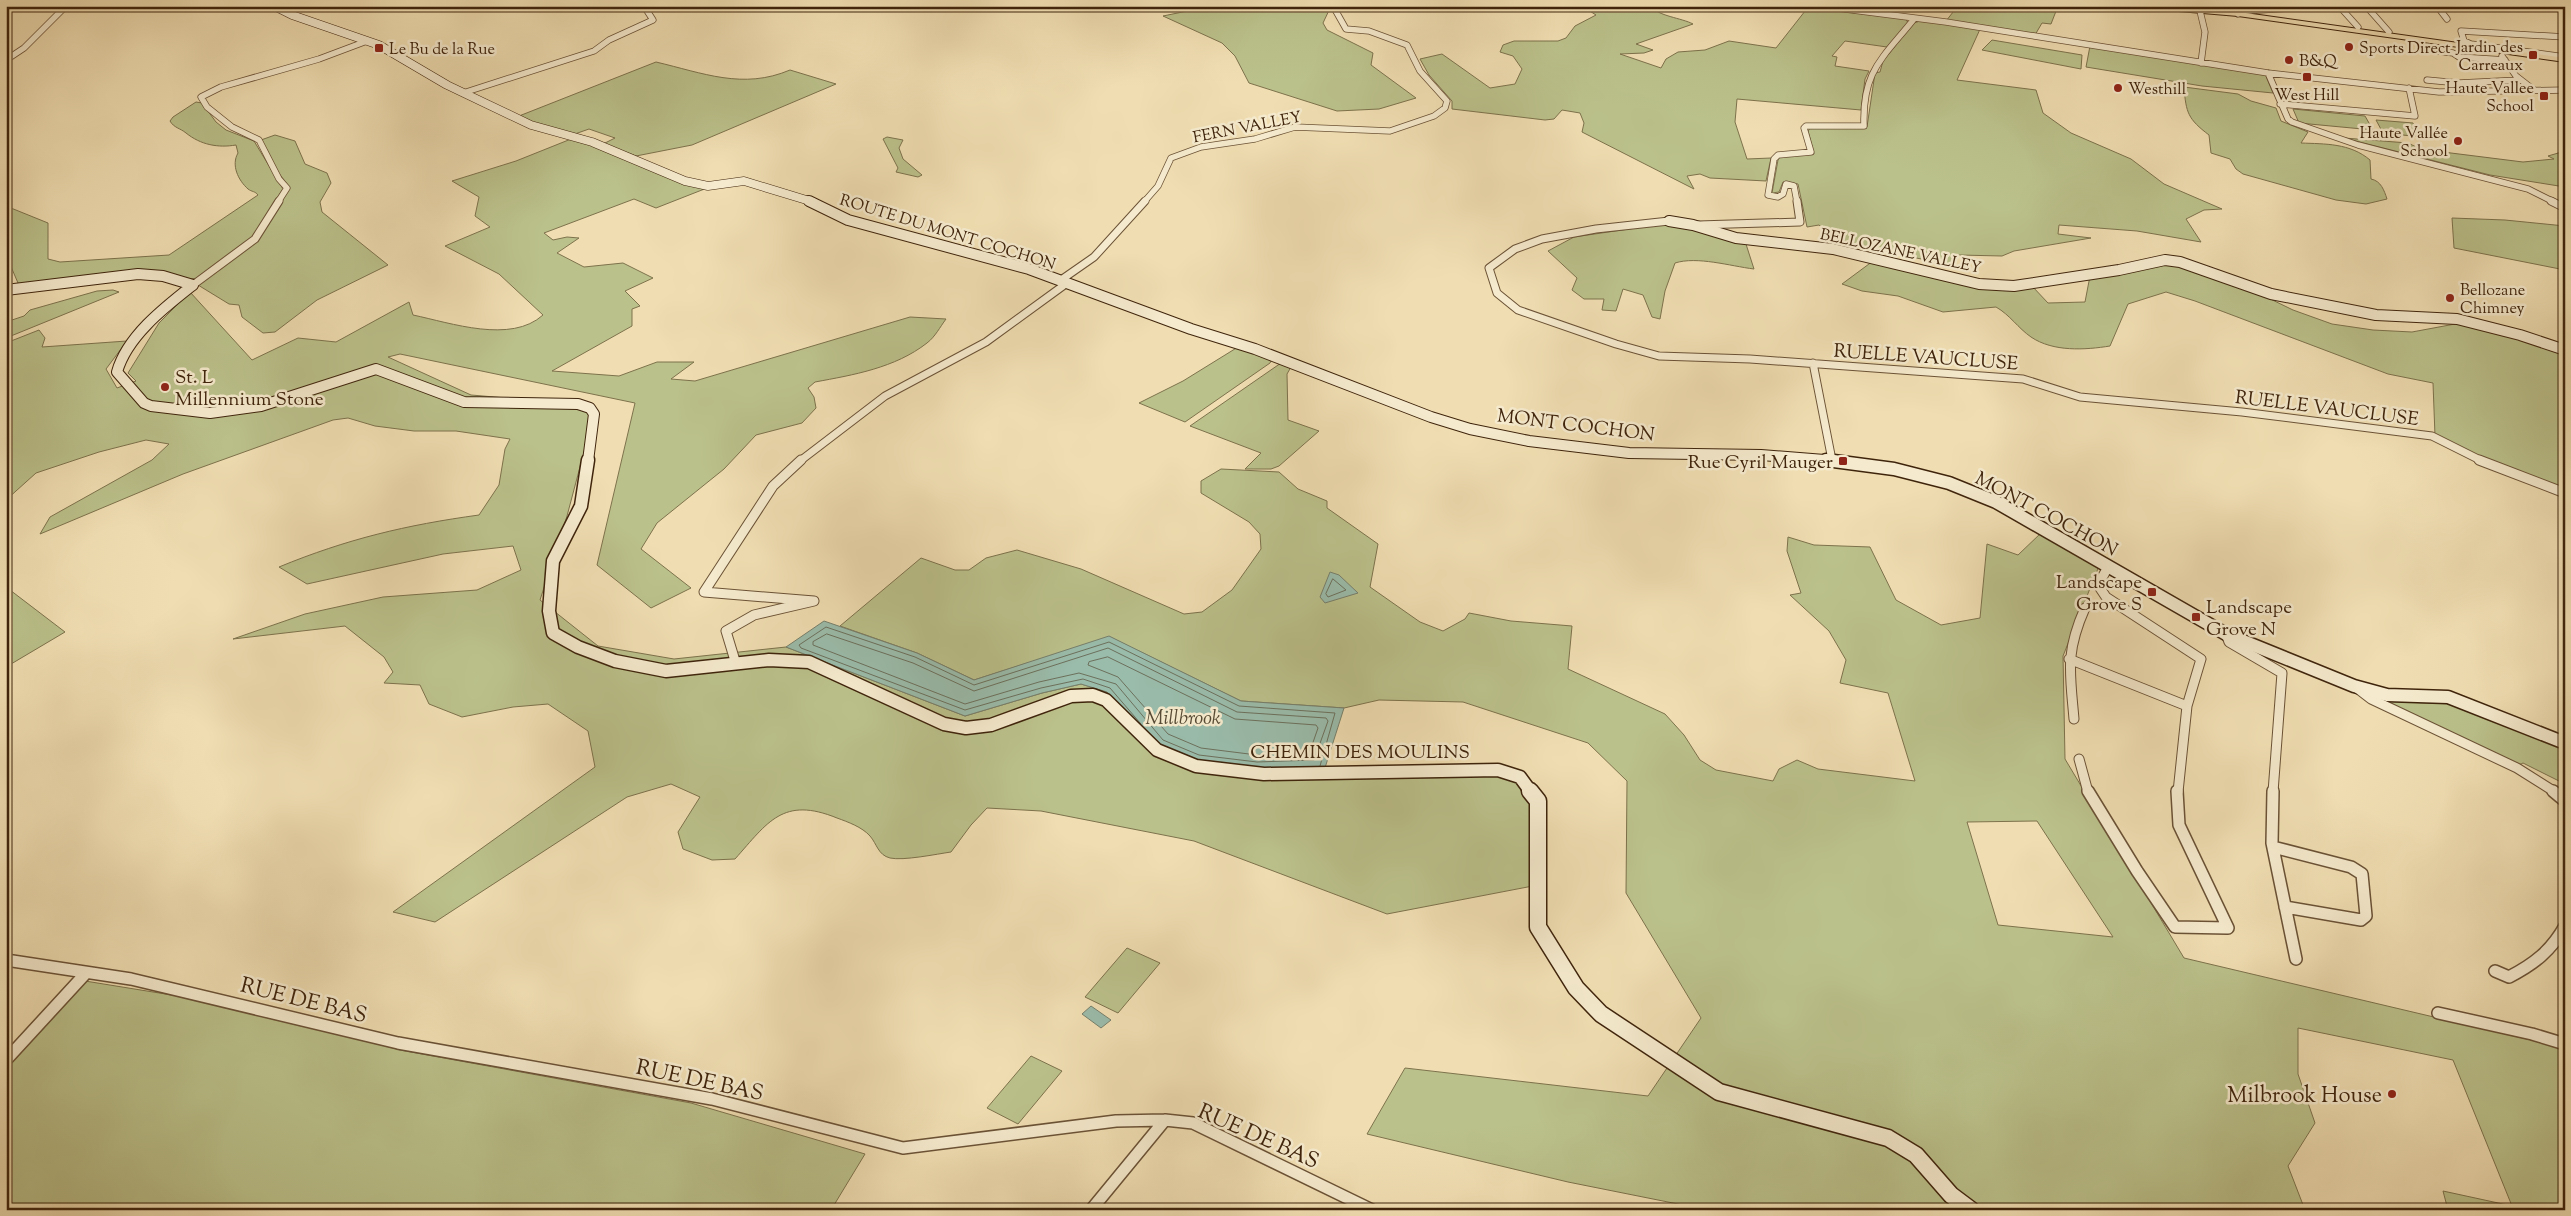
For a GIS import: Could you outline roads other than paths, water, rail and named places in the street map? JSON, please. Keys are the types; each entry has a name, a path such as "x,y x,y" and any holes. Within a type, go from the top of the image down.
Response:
{"main road":[{"path":"2123,6 2238,14 2499,52 2565,59"}],"street":[{"path":"6,60 24,48 66,6"},
{"name":"ROUTE DU MONT COCHON","path":"274,6 292,15 366,40 464,93 531,125 592,142 685,181 708,186 744,181 815,203 848,220 1029,269 1191,329 1255,349"},
{"path":"464,93 594,51 610,40 653,20 644,6"},
{"name":"FERN VALLEY","path":"1064,281 1094,257 1132,216 1158,186 1171,158 1201,147 1254,139 1296,127 1390,131 1434,116 1445,108 1446,101 1420,71 1407,45 1369,31 1346,29 1333,6"},
{"path":"1821,6 1955,23 2268,74 2470,92 2565,90"},
{"path":"1866,12 1870,6"},
{"path":"2238,14 2279,7 2323,6"},
{"path":"2339,6 2358,27"},
{"path":"2366,6 2389,32"},
{"path":"2438,7 2451,6"},
{"path":"2438,7 2447,20"},
{"path":"2200,11 2205,32 2201,63"},
{"path":"1693,225 1800,222 1794,186 1786,184 1783,194 1778,197 1768,196 1774,159 1778,154 1811,152 1804,128 1806,126 1864,126 1867,82 1871,72 1914,19"},
{"path":"2565,37 2461,31 2464,41 2471,44 2565,59"},
{"path":"6,290 138,274 163,276 193,285 255,239 287,188 279,179 259,140 232,127 207,107 201,97 221,87 319,59 366,40"},
{"path":"2429,50 2453,53 2459,57 2505,60"},
{"path":"2499,52 2520,80 2534,90"},
{"path":"2268,74 2280,104 2288,119 2292,122 2358,144 2528,189 2565,208"},
{"path":"2427,80 2459,83 2520,80"},
{"path":"2280,104 2415,116 2409,88"},
{"name":"BELLOZANE VALLEY","path":"1669,221 1693,225 1736,238 1834,249 1979,284 2014,286 2119,270 2165,260 2180,262 2271,294 2376,315 2457,319 2520,335 2565,350"},
{"name":"RUELLE VAUCLUSE","path":"1669,221 1600,229 1524,244 1507,252 1489,268 1491,278 1497,293 1518,310 1616,344 1659,356 1813,363 2023,379 2080,397 2251,413 2432,436 2486,463 2565,492"},
{"path":"736,664 726,631 754,615 814,601 704,592 773,486 811,450 885,396 986,342 1042,303 1064,281"},
{"name":"CHEMIN DES MOULINS","path":"193,285 150,323 117,362 116,372 144,403 151,406 210,413 261,406 376,369 464,402 578,404 590,408 594,414 581,506 553,561 549,611 552,633 578,647 616,661 666,671 769,660 810,662 837,672 878,695 944,724 966,728 991,725 1072,696 1093,695 1106,700 1157,750 1196,766 1264,774 1498,770 1520,777 1538,801 1538,927 1576,988 1601,1014 1719,1092 1888,1138 1916,1155 1952,1195 1971,1210"},
{"name":"MONT COCHON","path":"1255,349 1431,416 1470,429 1529,441 1629,453 1761,455 1832,460 1927,476 1985,496 2226,634 2354,686 2395,696 2448,697 2565,743"},
{"path":"1813,363 1832,460"},
{"path":"2079,759 2089,794 2136,872 2175,927 2228,928 2179,825 2177,781 2187,706 2201,659 2106,597 2098,585 2108,567"},
{"path":"2074,719 2069,659 2074,633 2085,608"},
{"path":"2226,634 2229,642 2282,673 2274,767 2273,846 2296,959"},
{"path":"2069,659 2187,706"},
{"path":"2354,686 2371,699 2410,719 2517,768 2565,801"},
{"path":"2273,846 2351,867 2362,874 2366,916 2360,920 2285,907"},
{"path":"2495,971 2509,976 2531,966 2552,949 2565,926"},
{"name":"RUE DE BAS","path":"6,960 131,979 398,1043 712,1099 904,1148 1116,1121 1165,1120 1193,1123 1372,1210"},
{"path":"6,1060 86,973"},
{"path":"2438,1013 2532,1034 2565,1044"},
{"path":"1091,1210 1165,1120"}],"water":[{"path":"1330,572 1339,575 1358,593 1325,603 1320,597"},
{"name":"Millbrook","path":"824,621 917,653 974,680 1109,636 1241,701 1344,708 1324,771 1196,766 1157,750 1107,692 1081,684 1042,693 965,716 786,647"},
{"path":"1091,1006 1111,1020 1101,1028 1082,1014"}],"place":[{"name":"Sports Direct","path":"2349,47"},
{"name":"Le Bu de la Rue","path":"379,48"},
{"name":"Jardin des Carreaux","path":"2533,55"},
{"name":"B&Q","path":"2289,60"},
{"name":"West Hill","path":"2307,77"},
{"name":"Westhill","path":"2118,88"},
{"name":"Haute Vallee School","path":"2544,96"},
{"name":"Haute Vallée School","path":"2458,141"},
{"name":"Bellozane Chimney","path":"2450,298"},
{"name":"St. L Millennium Stone","path":"165,387"},
{"name":"Rue Cyril Mauger","path":"1843,461"},
{"name":"Landscape Grove S","path":"2152,592"},
{"name":"Landscape Grove N","path":"2196,617"},
{"name":"Milbrook House","path":"2392,1094"}]}
